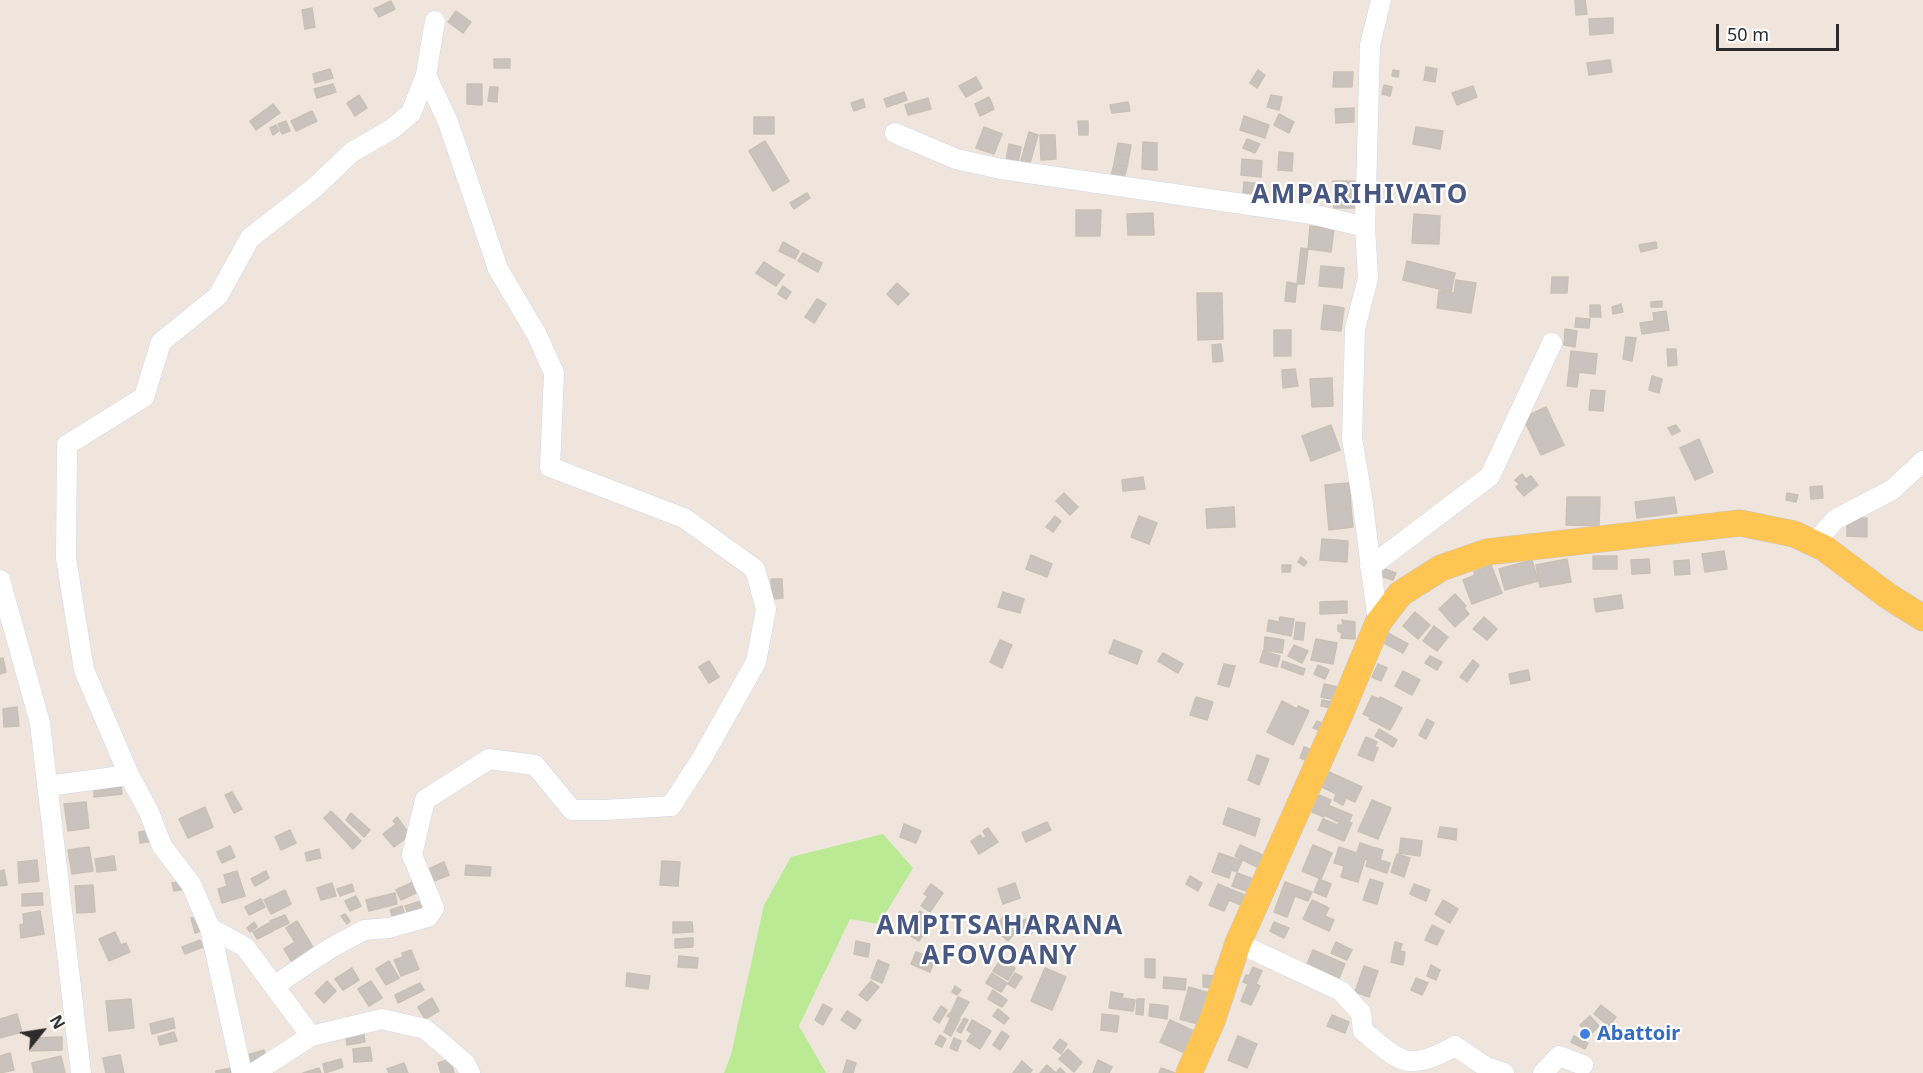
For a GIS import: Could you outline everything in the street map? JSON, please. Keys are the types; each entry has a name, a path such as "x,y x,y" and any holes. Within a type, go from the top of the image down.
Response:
{"main road":[{"path":"1189,1073 1212,1021 1238,943 1378,623 1400,594 1441,568 1487,552 1740,523 1794,534 1824,548 1888,596 1923,618"}],"street":[{"path":"1378,623 1352,439 1355,329 1368,278 1365,227 1370,45 1381,0"},
{"path":"242,1073 210,928 191,884 162,846 84,670 66,558 67,445 144,397 161,342 218,296 250,238 313,189 352,152 392,129 411,113 426,75 435,21"},
{"path":"274,986 329,949 364,930 389,928 428,917 434,908 412,855 425,800 489,759 535,765 572,810 671,806 702,758 756,662 766,609 755,569 684,518 550,467 554,373 537,335 498,269 448,122 426,75"},
{"path":"895,133 956,159 1001,169 1312,214 1365,227"},
{"path":"1370,567 1490,476 1552,343"},
{"path":"1814,543 1836,519 1892,490 1923,461"},
{"path":"0,580 40,723 81,1073"},
{"path":"47,786 129,775"},
{"path":"210,928 245,947 311,1036"},
{"path":"1238,943 1341,991 1361,1013 1363,1031 1397,1059 1419,1063 1455,1046 1486,1067 1504,1073"},
{"path":"254,1073 311,1036 382,1019 424,1029 465,1063 470,1073"},
{"path":"1543,1073 1559,1056 1583,1065"}],"green space":[{"path":"883,834 913,868 879,924 850,919 799,1026 826,1073 724,1073 731,1055 764,905 791,857"}],"building":[{"path":"1575,0 1585,0 1587,14 1576,15"},
{"path":"391,1 395,9 379,17 374,9"},
{"path":"312,8 315,27 305,29 302,10"},
{"path":"456,11 471,22 463,33 448,22"},
{"path":"1613,18 1613,33 1590,35 1589,19"},
{"path":"494,59 510,59 510,68 494,68"},
{"path":"1610,60 1612,72 1589,75 1587,63"},
{"path":"1426,67 1437,69 1435,82 1424,80"},
{"path":"330,69 333,78 315,83 313,74"},
{"path":"1258,70 1265,75 1257,88 1250,83"},
{"path":"1393,70 1399,71 1398,77 1392,76"},
{"path":"1334,72 1353,72 1352,87 1333,87"},
{"path":"976,77 982,88 966,97 959,86"},
{"path":"333,84 336,92 317,98 314,89"},
{"path":"467,84 482,84 482,105 467,104"},
{"path":"1384,85 1392,87 1390,96 1382,94"},
{"path":"1473,86 1477,97 1457,105 1452,93"},
{"path":"490,87 498,87 497,102 488,101"},
{"path":"904,92 907,100 887,107 884,99"},
{"path":"359,95 367,108 355,116 347,103"},
{"path":"1271,95 1282,97 1279,110 1267,107"},
{"path":"989,97 994,109 980,116 975,104"},
{"path":"928,98 931,109 908,115 905,105"},
{"path":"863,99 865,107 854,111 851,103"},
{"path":"1128,102 1130,111 1112,113 1110,105"},
{"path":"273,104 280,113 256,130 250,121"},
{"path":"1354,108 1354,122 1336,123 1335,109"},
{"path":"312,111 317,121 296,131 291,121"},
{"path":"1279,114 1294,122 1289,133 1274,125"},
{"path":"1244,116 1269,125 1265,138 1240,130"},
{"path":"754,117 774,117 774,134 754,134"},
{"path":"286,121 290,131 282,134 278,124"},
{"path":"1078,121 1088,121 1088,135 1079,135"},
{"path":"276,125 279,131 273,135 270,128"},
{"path":"984,127 1002,134 994,154 976,148"},
{"path":"1416,127 1443,131 1440,149 1413,144"},
{"path":"1029,132 1038,135 1028,170 1019,168"},
{"path":"1040,135 1055,135 1056,159 1041,160"},
{"path":"1247,139 1260,144 1255,153 1243,148"},
{"path":"765,141 789,181 773,191 749,151"},
{"path":"1143,142 1157,143 1157,170 1142,169"},
{"path":"1118,143 1131,145 1129,156 1116,153"},
{"path":"1009,144 1021,147 1017,168 1005,166"},
{"path":"1279,152 1293,153 1292,171 1278,170"},
{"path":"1116,153 1129,156 1127,167 1114,164"},
{"path":"1242,159 1262,161 1261,177 1241,175"},
{"path":"1114,164 1127,167 1124,179 1111,176"},
{"path":"1333,181 1356,181 1356,208 1334,208"},
{"path":"1244,182 1261,184 1260,194 1243,193"},
{"path":"807,193 810,198 794,209 790,203"},
{"path":"1076,210 1101,210 1100,236 1076,236"},
{"path":"1153,213 1154,235 1128,235 1127,214"},
{"path":"1414,214 1440,216 1439,244 1412,243"},
{"path":"1310,226 1334,229 1331,252 1308,249"},
{"path":"783,242 799,251 795,259 779,251"},
{"path":"1656,242 1657,248 1641,252 1639,245"},
{"path":"1301,248 1308,249 1304,284 1297,284"},
{"path":"803,253 822,263 818,272 798,261"},
{"path":"1407,261 1455,273 1451,292 1403,280"},
{"path":"764,262 784,275 776,286 756,273"},
{"path":"1321,266 1344,268 1342,288 1319,286"},
{"path":"1552,277 1568,277 1567,293 1551,293"},
{"path":"1456,280 1476,283 1471,313 1437,308 1439,291 1454,293"},
{"path":"1287,282 1297,284 1295,302 1285,301"},
{"path":"897,283 909,294 898,305 887,294"},
{"path":"783,286 791,292 786,299 778,294"},
{"path":"1197,293 1222,293 1223,339 1198,340"},
{"path":"817,299 826,304 814,323 805,317"},
{"path":"1662,301 1662,307 1651,307 1651,302"},
{"path":"1621,304 1623,312 1613,314 1612,307"},
{"path":"1324,305 1344,308 1341,331 1321,329"},
{"path":"1590,305 1600,305 1601,317 1590,317"},
{"path":"1666,311 1669,330 1642,334 1640,323 1654,321 1653,313"},
{"path":"1576,318 1590,319 1589,328 1575,327"},
{"path":"1565,329 1577,331 1575,347 1564,345"},
{"path":"1274,330 1291,330 1291,356 1274,356"},
{"path":"1626,337 1636,338 1632,361 1623,359"},
{"path":"1221,344 1223,361 1213,362 1212,345"},
{"path":"1667,349 1676,349 1677,365 1668,366"},
{"path":"1571,351 1597,354 1595,374 1569,371"},
{"path":"1295,369 1298,386 1283,388 1282,370"},
{"path":"1569,371 1579,372 1577,387 1567,386"},
{"path":"1652,376 1662,379 1659,393 1649,390"},
{"path":"1332,378 1333,406 1312,407 1310,379"},
{"path":"1591,390 1605,391 1603,411 1589,410"},
{"path":"1546,407 1564,445 1541,455 1523,418"},
{"path":"1331,425 1340,450 1311,461 1302,436"},
{"path":"1676,425 1680,431 1672,435 1668,428"},
{"path":"1699,439 1713,472 1695,480 1680,448"},
{"path":"1522,474 1526,479 1531,476 1538,485 1524,496 1516,487 1519,484 1515,480"},
{"path":"1143,477 1145,489 1123,491 1122,480"},
{"path":"1349,483 1351,507 1327,509 1325,485"},
{"path":"1822,486 1823,498 1811,499 1810,487"},
{"path":"1064,493 1078,507 1070,515 1056,501"},
{"path":"1787,493 1798,495 1796,502 1786,500"},
{"path":"1567,497 1600,497 1599,526 1566,525"},
{"path":"1674,497 1677,513 1637,518 1635,502"},
{"path":"1234,507 1235,527 1207,528 1206,509"},
{"path":"1351,507 1353,527 1329,530 1327,509"},
{"path":"1055,516 1061,521 1053,532 1046,527"},
{"path":"1139,516 1157,523 1149,544 1131,537"},
{"path":"1847,518 1867,518 1867,537 1847,536"},
{"path":"1322,539 1348,541 1347,562 1320,560"},
{"path":"1724,551 1727,569 1705,572 1702,554"},
{"path":"1031,555 1052,564 1047,577 1026,569"},
{"path":"1593,556 1617,556 1617,569 1593,569"},
{"path":"1301,557 1307,562 1304,566 1298,562"},
{"path":"1567,559 1571,582 1540,587 1536,565"},
{"path":"1649,559 1650,573 1632,574 1631,560"},
{"path":"1532,560 1538,581 1505,590 1499,569"},
{"path":"1689,560 1690,574 1675,575 1674,561"},
{"path":"1282,565 1291,565 1290,572 1282,572"},
{"path":"1491,565 1502,593 1472,604 1463,580 1475,575 1474,572"},
{"path":"1382,568 1396,573 1393,580 1380,576"},
{"path":"771,579 782,579 783,598 772,599"},
{"path":"1003,592 1024,599 1020,613 998,607"},
{"path":"1455,594 1466,606 1464,608 1469,614 1455,627 1439,609"},
{"path":"1621,595 1623,608 1596,612 1594,599"},
{"path":"1347,601 1347,613 1320,614 1320,602"},
{"path":"1415,612 1430,625 1418,639 1403,626"},
{"path":"1280,617 1294,619 1291,636 1277,633"},
{"path":"1484,617 1497,629 1487,640 1473,629"},
{"path":"1269,620 1279,622 1277,633 1267,631"},
{"path":"1342,620 1355,622 1355,639 1341,638 1342,633 1338,631 1338,625 1343,625"},
{"path":"1296,622 1305,623 1303,640 1294,639"},
{"path":"1434,626 1448,637 1437,651 1423,641"},
{"path":"1388,633 1408,644 1403,653 1382,642"},
{"path":"1265,637 1284,640 1282,653 1264,650"},
{"path":"1316,639 1337,643 1333,664 1311,660"},
{"path":"1000,640 1012,645 1002,668 990,662"},
{"path":"1114,640 1142,651 1137,664 1109,653"},
{"path":"1294,645 1308,651 1302,663 1288,656"},
{"path":"1263,651 1280,656 1277,667 1260,662"},
{"path":"1163,653 1183,664 1178,673 1158,661"},
{"path":"1430,656 1442,662 1437,670 1425,663"},
{"path":"3,658 6,672 0,674 0,659"},
{"path":"1473,660 1479,665 1467,682 1460,677"},
{"path":"709,661 719,677 709,683 699,667"},
{"path":"1283,661 1305,669 1303,675 1281,667"},
{"path":"1224,664 1235,666 1229,687 1218,684"},
{"path":"1378,664 1387,668 1381,681 1372,677"},
{"path":"1318,665 1329,670 1325,679 1314,674"},
{"path":"1528,670 1530,680 1511,684 1509,674"},
{"path":"1403,671 1420,680 1412,695 1395,686"},
{"path":"1324,684 1339,687 1336,700 1321,697"},
{"path":"1372,696 1379,699 1380,697 1402,708 1390,730 1363,714"},
{"path":"1196,697 1213,702 1207,720 1190,715"},
{"path":"1322,700 1332,702 1331,708 1321,706"},
{"path":"1282,701 1297,709 1298,706 1309,711 1293,745 1267,732"},
{"path":"17,707 19,726 4,727 3,709"},
{"path":"1427,719 1434,723 1426,739 1419,735"},
{"path":"1317,721 1324,724 1321,731 1313,728"},
{"path":"1379,729 1397,740 1393,747 1375,736"},
{"path":"1366,737 1377,742 1375,746 1378,748 1373,761 1358,755"},
{"path":"1304,747 1315,751 1311,762 1300,758"},
{"path":"1257,755 1269,759 1259,785 1248,780"},
{"path":"1329,772 1362,787 1355,802 1346,798 1343,805 1334,800 1336,794 1322,787"},
{"path":"121,785 122,794 94,797 94,788"},
{"path":"232,792 242,809 234,813 225,795"},
{"path":"1319,795 1331,800 1324,817 1312,812"},
{"path":"1372,800 1391,808 1378,839 1358,831"},
{"path":"86,802 89,828 68,831 64,804"},
{"path":"1330,806 1352,815 1349,822 1352,823 1344,841 1318,830 1323,819 1338,825 1339,822 1326,816"},
{"path":"205,807 213,827 188,838 179,819"},
{"path":"1228,808 1260,819 1255,836 1223,824"},
{"path":"331,811 361,841 353,849 324,818"},
{"path":"351,813 370,830 364,837 346,820"},
{"path":"397,817 410,835 394,847 383,834 396,824 393,821"},
{"path":"1047,822 1051,830 1026,842 1022,833"},
{"path":"904,824 921,831 916,843 900,837"},
{"path":"1440,827 1457,829 1456,840 1438,837"},
{"path":"988,828 998,842 979,854 971,841 980,835 983,839 986,836 983,831"},
{"path":"152,830 154,841 140,843 139,832"},
{"path":"290,830 296,843 281,850 275,837"},
{"path":"1401,838 1422,841 1420,856 1399,853"},
{"path":"1360,843 1372,847 1368,860 1365,859 1358,882 1341,877 1344,866 1334,863 1339,847 1357,853"},
{"path":"1240,845 1267,857 1261,869 1235,856"},
{"path":"1313,845 1332,853 1321,879 1302,871"},
{"path":"230,846 235,857 222,863 217,852"},
{"path":"89,847 93,871 72,874 68,850"},
{"path":"1372,847 1383,850 1380,860 1390,863 1387,873 1366,866"},
{"path":"319,849 321,858 307,861 305,853"},
{"path":"1219,853 1242,861 1237,872 1231,870 1229,878 1212,872"},
{"path":"1397,854 1410,858 1404,877 1391,872"},
{"path":"114,856 116,870 97,872 95,859"},
{"path":"37,860 39,881 19,883 18,862"},
{"path":"662,861 680,862 678,886 660,885"},
{"path":"444,862 449,875 429,883 424,871"},
{"path":"466,865 491,867 490,876 465,875"},
{"path":"4,870 7,885 0,886 0,871"},
{"path":"237,871 245,896 222,903 218,889 227,886 224,875"},
{"path":"266,871 269,878 255,886 251,879"},
{"path":"1237,873 1256,880 1252,893 1232,886"},
{"path":"1190,876 1202,883 1198,891 1186,884"},
{"path":"1319,879 1331,884 1326,897 1314,892"},
{"path":"1370,879 1383,883 1377,904 1363,900"},
{"path":"183,881 185,889 174,891 172,883"},
{"path":"413,882 418,892 401,900 396,890"},
{"path":"1285,882 1312,892 1308,901 1295,896 1287,917 1274,912"},
{"path":"332,883 336,896 321,900 317,888"},
{"path":"1015,883 1020,898 1003,904 998,889"},
{"path":"352,884 354,891 340,896 337,889"},
{"path":"931,884 943,893 930,912 921,906 928,896 924,894"},
{"path":"1218,884 1247,896 1243,906 1229,900 1224,911 1209,905"},
{"path":"1414,884 1430,890 1426,901 1410,894"},
{"path":"93,885 95,912 77,913 75,886"},
{"path":"285,890 291,904 271,914 264,900"},
{"path":"42,893 43,905 22,906 22,894"},
{"path":"395,893 397,904 369,911 366,900"},
{"path":"356,896 361,906 350,911 345,901"},
{"path":"261,899 265,907 249,915 245,907"},
{"path":"424,900 428,911 409,917 405,906"},
{"path":"1312,900 1329,908 1325,916 1334,920 1329,931 1303,919"},
{"path":"1443,900 1458,909 1450,923 1435,914"},
{"path":"402,906 406,918 394,921 390,910"},
{"path":"40,911 44,934 21,938 20,925 24,924 23,914"},
{"path":"920,911 931,919 919,941 905,932"},
{"path":"345,914 350,921 347,924 341,916"},
{"path":"285,915 289,923 274,930 270,921"},
{"path":"197,917 201,931 195,933 191,918"},
{"path":"1003,917 1018,929 1008,941 994,929"},
{"path":"1026,919 1032,933 1024,936 1018,923"},
{"path":"297,921 314,949 292,962 284,949 295,942 286,928"},
{"path":"254,922 257,927 250,932 247,928"},
{"path":"673,922 692,922 693,932 673,933"},
{"path":"1274,922 1289,928 1284,938 1270,931"},
{"path":"269,923 273,931 257,939 253,932"},
{"path":"1432,925 1444,931 1437,945 1425,940"},
{"path":"115,932 121,945 126,943 130,952 109,961 99,939"},
{"path":"693,938 693,947 675,948 675,939"},
{"path":"200,940 203,947 185,954 182,947"},
{"path":"856,941 870,944 868,957 854,954"},
{"path":"1336,942 1352,950 1347,960 1331,953"},
{"path":"1395,942 1402,944 1400,951 1405,952 1403,965 1391,962"},
{"path":"411,950 419,969 401,976 394,960 403,957 402,953"},
{"path":"1313,950 1345,964 1339,978 1307,964"},
{"path":"916,952 935,959 930,972 911,964"},
{"path":"679,956 698,958 697,968 678,967"},
{"path":"1001,959 1015,968 1008,980 993,971"},
{"path":"1145,959 1155,959 1155,978 1145,977"},
{"path":"878,960 889,965 882,983 871,978"},
{"path":"389,961 399,978 386,985 376,969"},
{"path":"1431,965 1440,970 1436,980 1427,976"},
{"path":"1364,966 1378,971 1369,997 1355,992"},
{"path":"1253,967 1262,971 1256,984 1260,986 1251,1005 1241,1001 1248,984 1243,982"},
{"path":"352,968 359,980 343,990 335,979"},
{"path":"1045,968 1066,977 1052,1010 1031,1001"},
{"path":"627,973 650,976 648,989 626,986"},
{"path":"992,973 1007,983 1001,992 986,983"},
{"path":"1015,973 1022,977 1015,988 1008,984"},
{"path":"1203,975 1215,976 1215,988 1203,987"},
{"path":"1164,977 1186,979 1185,990 1163,988"},
{"path":"1416,978 1428,983 1422,995 1411,990"},
{"path":"327,981 336,991 324,1003 315,993"},
{"path":"371,981 382,998 369,1006 358,989"},
{"path":"871,981 879,987 867,1001 859,995"},
{"path":"420,983 424,990 398,1003 395,995"},
{"path":"955,986 961,990 957,995 952,992"},
{"path":"1189,987 1213,994 1204,1026 1180,1019"},
{"path":"993,990 1007,1000 1002,1007 988,999"},
{"path":"1111,992 1123,994 1122,998 1135,1000 1133,1011 1109,1008"},
{"path":"958,997 969,1002 960,1017 951,1012"},
{"path":"432,998 439,1011 425,1019 418,1007"},
{"path":"131,999 134,1028 109,1031 106,1001"},
{"path":"1137,999 1144,999 1143,1015 1136,1014"},
{"path":"823,1004 832,1009 823,1025 815,1020"},
{"path":"1150,1004 1168,1006 1167,1019 1149,1016"},
{"path":"1601,1005 1616,1017 1609,1026 1594,1014"},
{"path":"941,1006 947,1010 939,1023 933,1019"},
{"path":"998,1009 1009,1018 1004,1024 993,1016"},
{"path":"847,1011 861,1020 855,1029 841,1020"},
{"path":"950,1013 960,1019 958,1022 947,1016"},
{"path":"17,1014 22,1032 0,1038 0,1019"},
{"path":"1102,1014 1119,1016 1117,1032 1101,1030"},
{"path":"1332,1015 1349,1022 1345,1033 1327,1026"},
{"path":"1590,1016 1599,1026 1590,1035 1580,1025"},
{"path":"173,1018 175,1028 152,1034 150,1024"},
{"path":"964,1018 968,1020 961,1033 957,1031"},
{"path":"950,1019 958,1023 951,1036 944,1032"},
{"path":"972,1020 991,1031 980,1049 967,1041 972,1033 967,1030"},
{"path":"1170,1020 1196,1032 1187,1054 1160,1042"},
{"path":"1002,1031 1009,1036 1000,1050 993,1045"},
{"path":"174,1032 177,1041 160,1045 158,1037"},
{"path":"364,1034 365,1042 347,1045 346,1036"},
{"path":"940,1035 946,1039 942,1047 935,1044"},
{"path":"1238,1036 1257,1044 1247,1068 1228,1060"},
{"path":"1574,1036 1588,1043 1585,1049 1571,1042"},
{"path":"62,1037 62,1050 30,1051 30,1038"},
{"path":"954,1038 961,1041 957,1051 950,1048"},
{"path":"1060,1039 1067,1044 1061,1054 1053,1048"},
{"path":"370,1047 372,1061 354,1062 353,1049"},
{"path":"1068,1049 1082,1062 1074,1072 1059,1059"},
{"path":"264,1050 267,1060 248,1067 244,1056"},
{"path":"10,1053 14,1070 0,1073 0,1056"},
{"path":"120,1055 124,1073 106,1073 103,1058"},
{"path":"61,1056 65,1073 34,1073 32,1063"},
{"path":"341,1059 343,1067 325,1073 323,1064"},
{"path":"450,1059 454,1073 441,1073 438,1063"},
{"path":"847,1060 856,1063 853,1073 843,1073"},
{"path":"1098,1060 1112,1067 1109,1073 1093,1073"},
{"path":"1022,1061 1032,1070 1030,1073 1013,1073"},
{"path":"404,1063 408,1073 389,1073 387,1069"},
{"path":"1047,1065 1056,1073 1040,1073"},
{"path":"231,1068 232,1073 216,1073 216,1071"},
{"path":"319,1068 321,1073 303,1073"},
{"path":"1161,1068 1175,1073 1159,1073"}],"place":[{"name":"Abattoir","path":"1585,1034"}],"district":[{"name":"AMPARIHIVATO","path":"1360,196"},
{"name":"AMPITSAHARANA AFOVOANY","path":"1000,942"}]}
